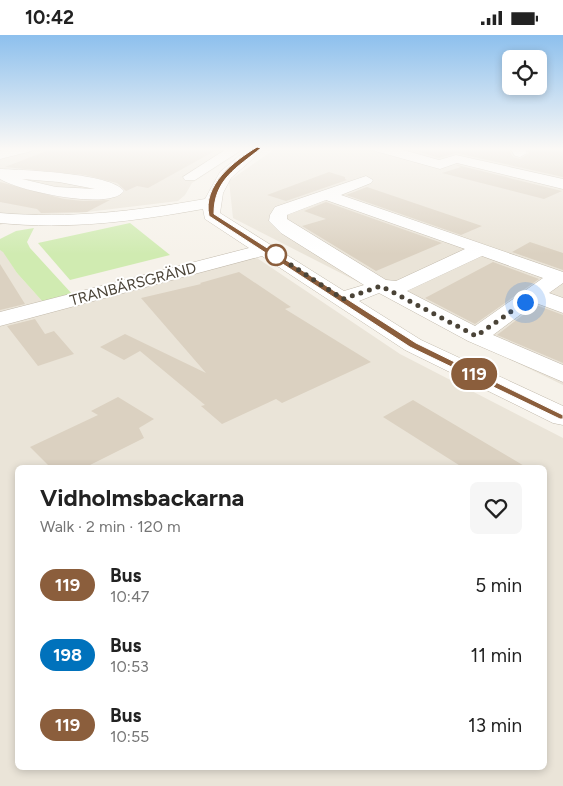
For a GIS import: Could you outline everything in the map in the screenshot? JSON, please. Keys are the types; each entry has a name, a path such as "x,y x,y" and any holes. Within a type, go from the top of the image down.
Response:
{"street":[{"path":"16,183 43,190 116,191"},
{"path":"93,183 116,191 124,198 131,215"},
{"path":"219,183 211,203 211,215 413,345 563,417"},
{"path":"358,183 281,211 278,215 278,221 287,229 381,286 476,336 563,374"},
{"path":"326,195 558,277 536,295 476,336"},
{"path":"0,234 9,228 6,219 41,225 131,215 211,203"},
{"name":"TRANBÄRSGRÄND","path":"0,319 266,249"},
{"path":"343,299 381,286 399,287 481,249"},
{"path":"536,295 563,306"}],"shaded area":[{"path":"0,183 192,183 185,195 178,201 79,213 25,215 0,225"},
{"path":"229,183 563,183 563,385 507,358 233,218"},
{"path":"0,250 3,251 17,273 43,302 0,314"},
{"path":"254,256 400,354 563,438 563,786 0,786 0,324"}],"green space":[{"path":"130,223 170,255 70,280 38,243"},
{"path":"34,228 27,242 30,248 73,295 43,302 17,273 0,250 0,239 16,231"}],"building":[{"path":"0,183 64,199 83,201 110,200 87,212 41,213 37,209 0,202"},
{"path":"117,183 157,183 148,188 137,186 126,191"},
{"path":"299,183 338,183 286,201 267,195"},
{"path":"481,183 530,183 562,191 544,199"},
{"path":"367,187 482,226 461,235 346,195"},
{"path":"326,202 442,243 376,271 302,226 326,219 304,211"},
{"path":"530,242 563,253 563,270 512,252"},
{"path":"493,262 539,279 475,324 425,298"},
{"path":"0,264 25,304 0,310"},
{"path":"239,272 291,307 285,309 371,362 282,403 276,399 222,424 201,406 205,405 140,351 124,360 100,347 125,334 206,373 141,298 201,284"},
{"path":"536,305 563,315 563,363 497,335"},
{"path":"35,319 45,334 54,331 74,354 38,366 7,326"},
{"path":"118,397 154,419 139,428 144,438 90,465 48,465 30,447 98,415 91,411"},
{"path":"413,400 523,465 459,465 383,417"}],"bus line":[{"name":"119","path":"219,183 211,203 211,215 413,345 563,417"}],"route":[{"path":"276,255 343,299 381,286 476,336 525,302"}]}
